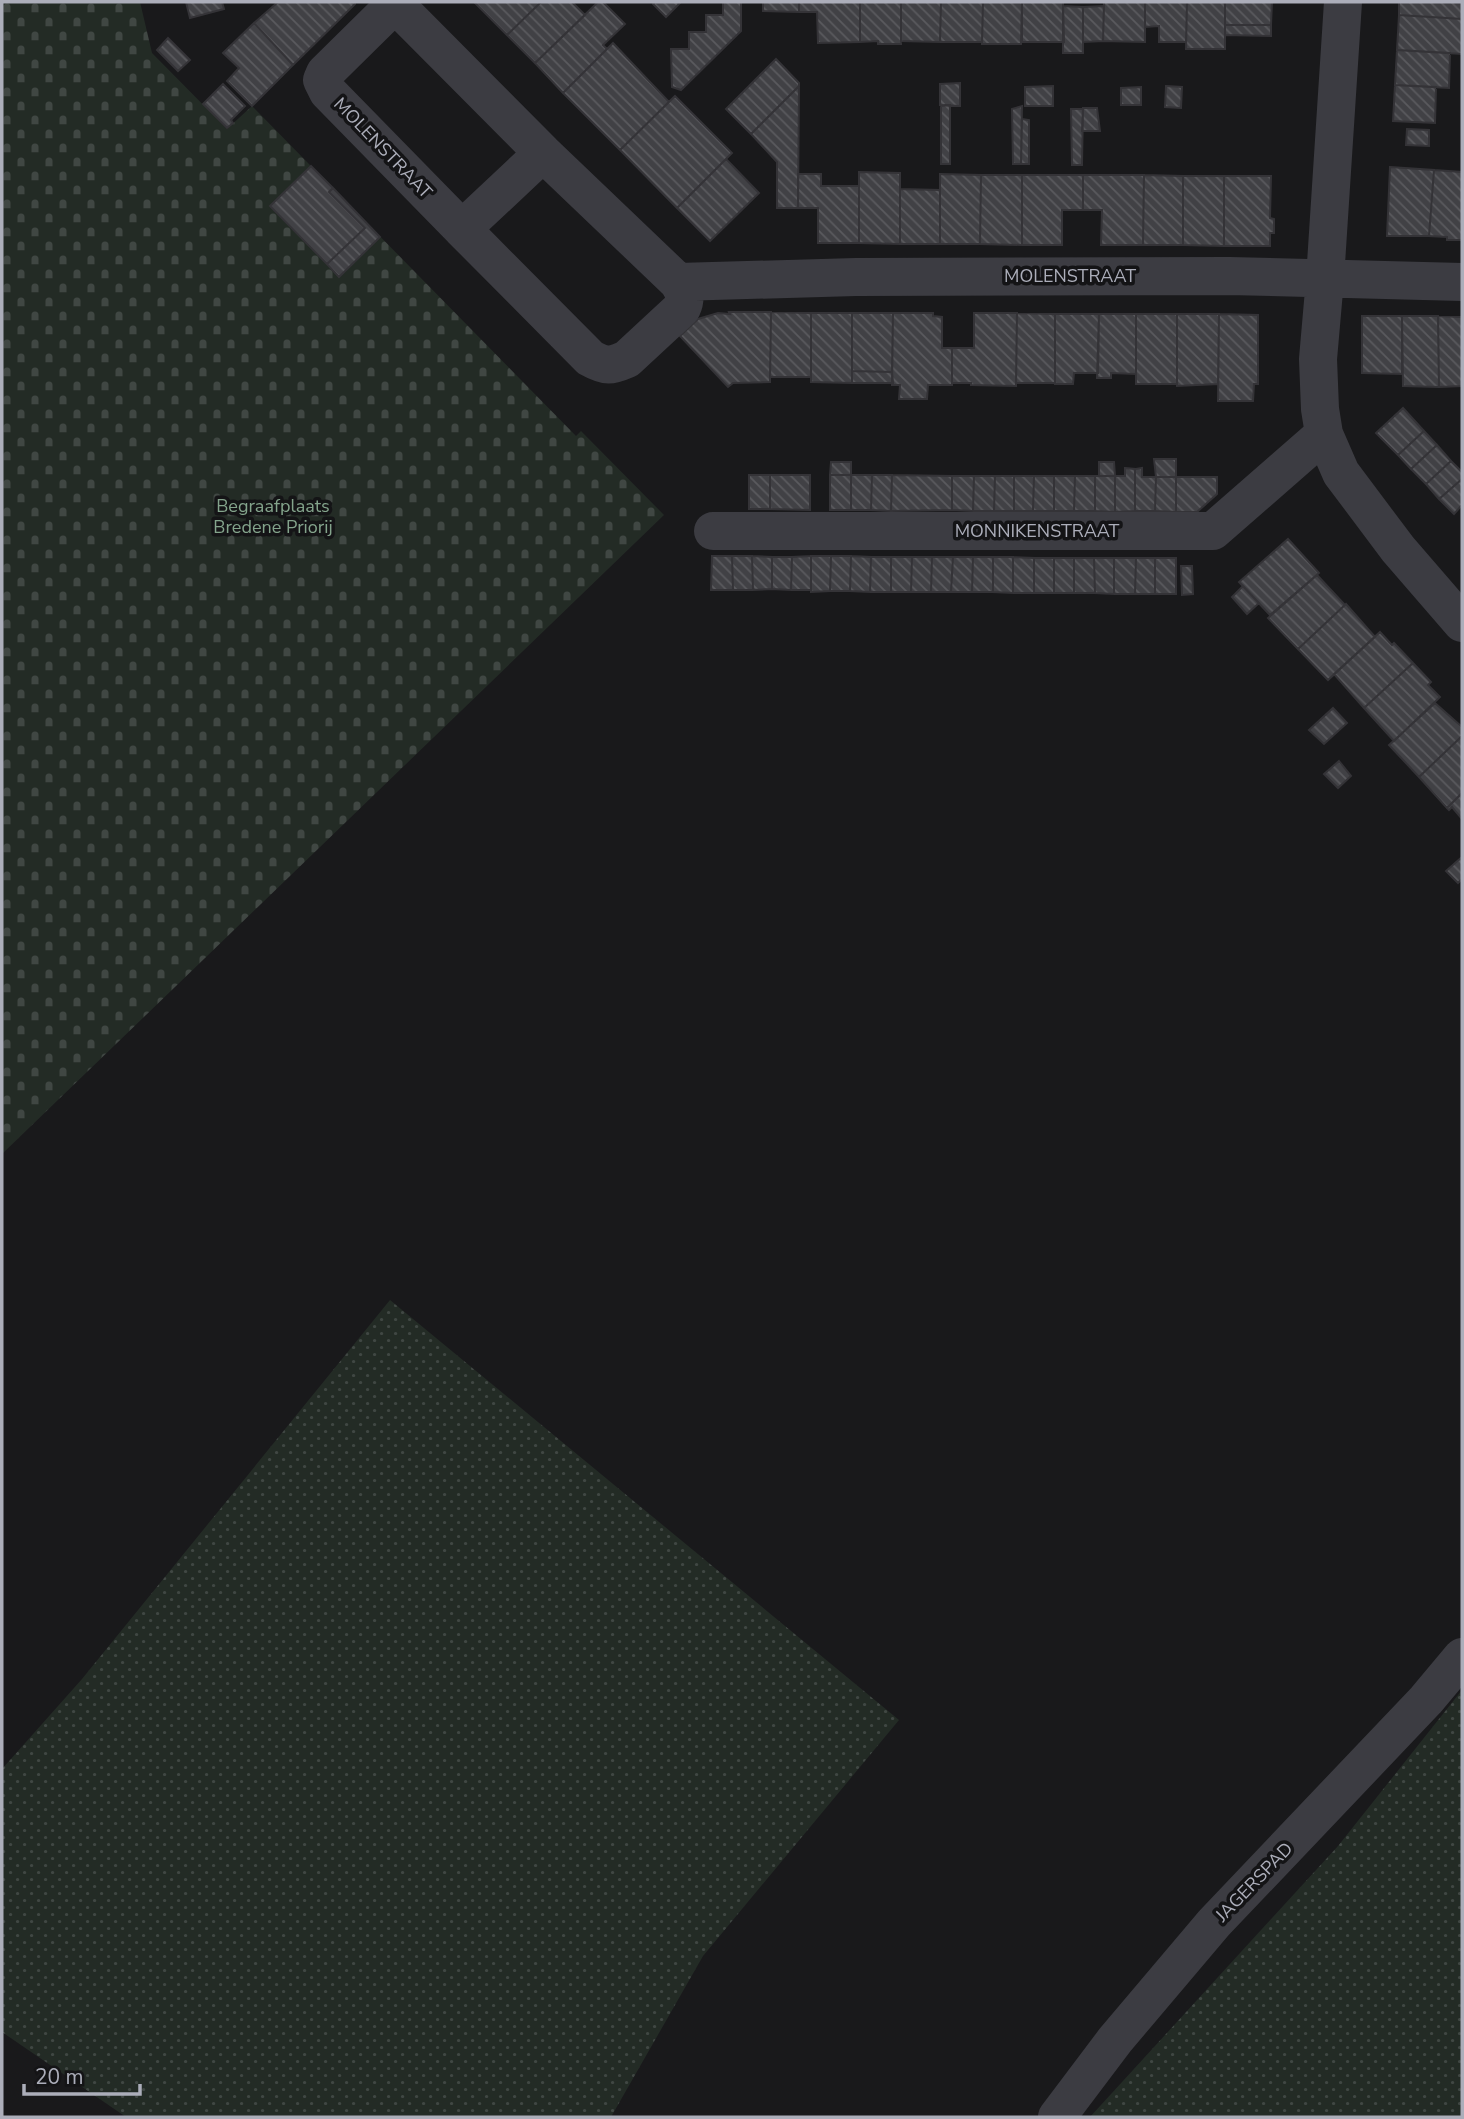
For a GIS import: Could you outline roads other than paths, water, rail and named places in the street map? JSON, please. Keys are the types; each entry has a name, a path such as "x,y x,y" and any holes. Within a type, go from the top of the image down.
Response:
{"street":[{"path":"1343,2 1318,359 1324,434 1341,473 1398,549 1462,624"},
{"name":"MOLENSTRAAT","path":"393,3 543,153 678,282 684,292 682,307 627,359 606,365 590,358 328,92 322,80 325,73 393,3"},
{"path":"462,229 543,153"},
{"name":"MOLENSTRAAT","path":"678,282 856,277 1229,276 1462,282"},
{"name":"MONNIKENSTRAAT","path":"713,531 1213,531 1324,434"},
{"name":"JAGERSPAD","path":"1057,2117 1115,2040 1214,1923 1426,1700 1462,1657"}],"park label":[{"name":"Begraafplaats Bredene Priorij","path":"273,516"}]}
